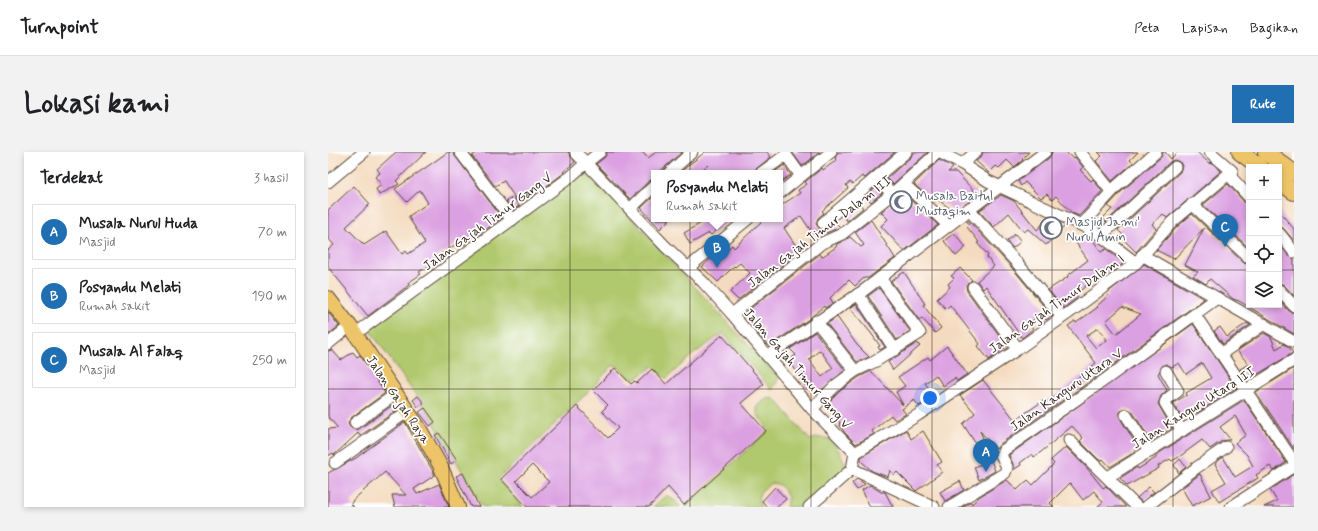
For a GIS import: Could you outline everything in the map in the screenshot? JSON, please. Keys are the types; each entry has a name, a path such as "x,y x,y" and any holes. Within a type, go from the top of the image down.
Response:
{"highway":[{"path":"1240,152 1256,164"},
{"path":"1266,152 1294,173"},
{"path":"1282,183 1294,192"}],"main road":[{"name":"Jalan Gajah Raya","path":"328,298 408,411 437,458 458,507"}],"street":[{"path":"328,182 364,152"},
{"path":"575,152 586,163 600,152"},
{"path":"672,170 692,152"},
{"path":"783,191 831,152"},
{"path":"823,224 906,152"},
{"path":"939,152 962,164 988,181 1000,185 1081,225 1139,259 1217,298 1294,342"},
{"name":"Jalan Gajah Timur Dalam III","path":"732,314 822,243 836,238 904,184 939,152"},
{"path":"962,164 976,152"},
{"path":"767,356 880,278 1045,152"},
{"path":"1080,152 1112,192"},
{"path":"1081,225 1112,192 1156,152"},
{"path":"1210,152 1232,171 1229,175 1246,194"},
{"path":"466,154 512,220"},
{"path":"765,170 786,155 801,176"},
{"name":"Jalan Gajah Timur Gang V","path":"328,344 352,330 512,220 586,163 664,246 689,267 732,314 812,409 855,453"},
{"path":"1101,236 1174,167"},
{"name":"Jalan Gajah Timur Dalam I","path":"855,453 881,438 1018,349 1062,317 1139,259 1192,204 1229,175"},
{"path":"877,177 892,194"},
{"path":"904,184 948,225"},
{"path":"630,209 651,189"},
{"path":"1192,204 1246,255"},
{"path":"968,210 1018,264 1062,317"},
{"path":"689,267 744,222"},
{"path":"1281,236 1294,252"},
{"path":"812,409 835,386 855,371 896,350 920,335 920,332 880,278"},
{"path":"973,287 1018,349"},
{"path":"1282,293 1294,306"},
{"path":"858,294 896,350"},
{"name":"Jalan Kanguru Utara V","path":"949,507 1005,472 1007,467 1002,455 1004,450 1217,298"},
{"path":"1195,315 1294,462"},
{"path":"816,321 855,371"},
{"path":"1221,354 1264,324"},
{"name":"Jalan Kanguru Utara III","path":"1108,477 1294,361"},
{"path":"1166,371 1178,391 1167,399 1165,403 1182,431"},
{"path":"355,423 396,394"},
{"path":"335,463 408,411"},
{"path":"1126,415 1150,452"},
{"path":"1069,440 1137,507"},
{"path":"1146,507 1190,472 1226,447"},
{"path":"809,507 852,470 855,453"},
{"path":"1231,507 1294,466"},
{"path":"852,470 934,507"}],"green space":[{"path":"583,170 620,206 779,378 772,390 723,333 691,356 666,379 653,366 637,378 631,378 617,366 612,366 592,388 498,479 523,507 483,507 427,411 369,329"},
{"path":"767,398 775,399 810,440 824,438 833,442 846,465 840,473 803,507 786,507 788,497 780,485 771,483 761,491 758,498 761,507 684,507 769,430 757,414 757,406"},
{"path":"666,495 676,501 681,507 653,507"}],"building":[{"path":"396,152 426,152 396,181 399,184 379,195 376,189 382,185 375,177 380,173 377,169"},
{"path":"448,152 452,152 502,218 464,245 461,241 432,260 434,262 419,272 421,274 408,283 409,285 368,316 328,267 328,250 334,245 328,238 328,210 354,186 370,204 346,227 364,245 386,231 402,254 406,251 408,254 425,243 409,216 428,203 420,190 407,202 395,189"},
{"path":"478,152 568,152 575,162 563,172 564,173 532,197 529,193 517,201 504,181 495,186 472,156"},
{"path":"607,152 642,152 648,158 656,152 682,152 661,170 651,170 651,180 630,199 596,164 605,157"},
{"path":"705,152 767,152 771,157 755,170 713,170 708,165 702,170 683,170"},
{"path":"792,152 820,152 802,166"},
{"path":"838,152 895,152 865,178 862,176 853,184 850,182 846,185 848,188 822,211 824,213 818,218 816,224 820,229 813,234 801,216 784,228 798,249 789,255 791,258 738,300 730,292 750,273 740,263 735,267 734,266 718,282 702,267 716,254 719,257 732,245 734,248 761,222 783,222 783,204 800,193 798,190 807,184 805,182 822,168 823,170 837,160 835,158"},
{"path":"913,152 928,152 893,184 887,178 911,157"},
{"path":"983,152 1029,152 1022,159 1023,160 1014,167 1007,160 999,168 996,166 989,173 976,161 981,157"},
{"path":"1052,152 1066,152 1073,159 1075,157 1083,167 1080,170 1091,181 1093,179 1102,191 1079,216 1072,213 1056,196 1052,200 1047,194 1041,198 1025,182 1021,186 1018,181 1049,158"},
{"path":"1098,152 1138,152 1130,160 1133,163 1112,181 1096,161 1102,156"},
{"path":"1163,152 1165,152 1171,159 1177,152 1197,152 1210,164 1211,162 1221,171 1167,218 1163,214 1152,224 1156,229 1136,252 1122,238 1124,236 1118,230 1180,172 1182,166 1180,162 1174,160 1170,162 1106,222 1103,218 1112,209 1108,206 1122,191 1161,157"},
{"path":"939,160 951,166 953,168 948,172 956,172 978,195 955,212 937,199 934,202 914,184"},
{"path":"784,165 791,175 783,180 783,170 777,170"},
{"path":"1228,184 1246,203 1246,245 1203,205"},
{"path":"876,187 882,193 871,202 865,196"},
{"path":"903,193 938,225 904,251 881,226 888,219 881,212"},
{"path":"1001,195 1014,201 1037,230 1049,217 1066,225 1046,245 1028,229 1024,232 1009,213 994,227 979,211"},
{"path":"513,197 519,206 513,210 506,201"},
{"path":"651,199 651,219 641,208"},
{"path":"858,202 863,208 847,221 843,215"},
{"path":"1192,214 1246,264 1246,305 1233,299 1210,279 1206,284 1193,276 1198,272 1185,265 1204,228 1174,259 1156,250 1177,227"},
{"path":"1282,215 1294,229 1294,241 1282,228"},
{"path":"871,220 895,258 868,278 864,278 855,286 849,280 830,298 833,303 825,308 824,306 809,319 769,346 758,334 764,329 747,311 820,254 822,257 836,247 837,244 850,237 861,247 864,245 855,232"},
{"path":"968,220 1013,269 1052,316 1046,320 1042,314 1029,323 1033,329 1022,338 986,286 983,289 977,281 994,266 987,257 988,255 977,243 979,242 967,227 970,224 966,221"},
{"path":"654,222 667,222 660,229"},
{"path":"726,222 711,235 709,233 690,244 684,233 701,223"},
{"path":"835,222 840,227 826,233 823,230"},
{"path":"954,233 966,247 956,256 944,241"},
{"path":"1015,234 1021,241 1013,248 1007,241"},
{"path":"1086,235 1091,237 1101,252 1106,249 1124,263 1110,273 1107,269 1076,294 1078,297 1064,308 1048,290 1068,277 1067,276 1088,260 1076,243"},
{"path":"1282,248 1289,256 1294,259 1294,296 1282,284"},
{"path":"1144,264 1204,299 1102,373 1000,444 996,449 980,431 983,438 976,444 963,424 975,413 960,395 983,380 1015,420 1043,401 1045,402 1053,398 1096,363 1068,326 1075,321 1076,323 1098,307 1097,306 1109,295 1107,293","holes":["1122,307 1141,314 1116,334 1106,321","1098,328 1107,340 1096,348 1086,336"]},
{"path":"960,268 972,280 966,285 967,291 1007,346 989,360 978,346 980,344 950,305 946,309 937,299 950,287 948,284 954,278 951,276"},
{"path":"904,272 925,304 923,305 941,328 935,333 922,318 919,320 891,281"},
{"path":"879,288 910,331 897,340 868,296"},
{"path":"1282,303 1289,311 1294,313 1294,334 1251,308 1282,308"},
{"path":"856,304 885,347 880,350 878,347 880,346 871,333 850,308"},
{"path":"328,312 339,326 328,335"},
{"path":"837,317 857,345 869,357 857,362 827,324"},
{"path":"1247,323 1250,325 1223,344 1214,331 1220,327 1227,337"},
{"path":"1193,324 1236,388 1197,413 1195,410 1182,418 1173,403 1187,395 1186,393 1211,378 1202,363 1186,374 1179,363 1172,367 1166,364 1163,365 1158,374 1167,390 1161,396 1158,404 1172,428 1151,441 1132,411 1125,408 1120,412 1120,418 1138,447 1130,455 1110,467 1103,459 1101,461 1098,459 1080,441 1083,438 1072,426 1041,452 1034,457 1032,454 1020,463 1021,465 1013,470 1013,464 1009,455"},
{"path":"815,332 845,370 816,395 810,387 808,389 789,360 796,355 790,349","holes":["820,350 833,368 822,377 809,359"]},
{"path":"1264,333 1271,337 1276,349 1284,344 1289,347 1293,353 1258,374 1257,373 1246,378 1240,369 1249,364 1237,351"},
{"path":"722,335 764,384 741,403 766,431 684,505 668,487 649,507 527,507 501,479 577,406 608,438 618,428 602,411 608,405 593,390 615,368 631,384 635,381 637,383 652,369 666,384","holes":["532,465 549,482 532,497 516,481"]},
{"path":"917,343 920,346 893,370 888,362"},
{"path":"947,346 967,374 957,381 955,378 943,386 936,375 925,383 934,396 919,406 914,400 902,409 906,414 895,420 891,415 872,431 874,434 856,444 845,433 839,424 840,423 826,405 840,391 859,377 871,371 903,405 896,392 905,386 898,377 928,357 930,360"},
{"path":"332,350 341,360 353,352 357,357 360,355 385,393 351,418 348,423 350,427 355,430 359,429 393,405 397,410 360,436 358,433 334,455 333,453 328,456 328,429 338,428 328,417 328,351"},
{"path":"1294,368 1294,449 1256,392"},
{"path":"418,396 424,403 418,407 413,400"},
{"path":"1244,400 1286,462 1274,471 1270,466 1256,475 1258,478 1219,502 1212,490 1226,482 1215,464 1223,457 1235,477 1253,466 1247,455 1235,443 1246,435 1235,416 1220,427 1230,439 1222,441 1210,449 1202,440 1179,457 1172,461 1170,459 1158,466 1159,468 1127,486 1120,478 1137,467 1138,469 1156,458 1156,455"},
{"path":"425,408 435,422 430,426 419,412"},
{"path":"405,422 435,475 414,489 417,494 439,484 449,507 395,507 392,495 406,495 385,472 353,500 351,504 354,507 328,507 328,473 356,458"},
{"path":"906,430 911,439 923,431 942,462 937,465 942,472 916,491 897,472 894,475 890,470 888,477 872,471 861,461 861,457"},
{"path":"439,433 457,460 451,464 435,435"},
{"path":"1066,447 1086,467 1103,488 1106,486 1126,507 1097,507 1103,502 1094,491 1083,500 1070,483 1050,503 1054,507 962,507 971,502 972,504 980,496 1007,480 1017,490 1028,480 1033,485 1054,464 1051,460"},
{"path":"1180,459 1186,467 1179,473 1174,465"},
{"path":"991,460 995,471 979,480 974,467"},
{"path":"463,473 479,507 471,507 456,476"},
{"path":"1200,474 1211,496 1192,506 1182,488"},
{"path":"1294,474 1294,507 1264,507 1277,501 1270,490"},
{"path":"857,479 865,484 857,490 852,483"},
{"path":"960,481 964,490 945,501 940,492"},
{"path":"870,485 881,492 885,492 893,507 870,507 862,490"},
{"path":"775,487 786,499 777,507 767,507 762,501"},
{"path":"1149,487 1154,492 1142,502 1137,498"}],"place":[{"name":"Musala Baitul Mustaqim","path":"901,202"},
{"name":"Masjid Jami' Nurul Amin","path":"1051,228"},
{"name":"Musala Al Falaq","path":"1225,247"},
{"name":"Posyandu Melati","path":"717,268"},
{"name":"Musala Nurul Huda","path":"986,472"}]}
